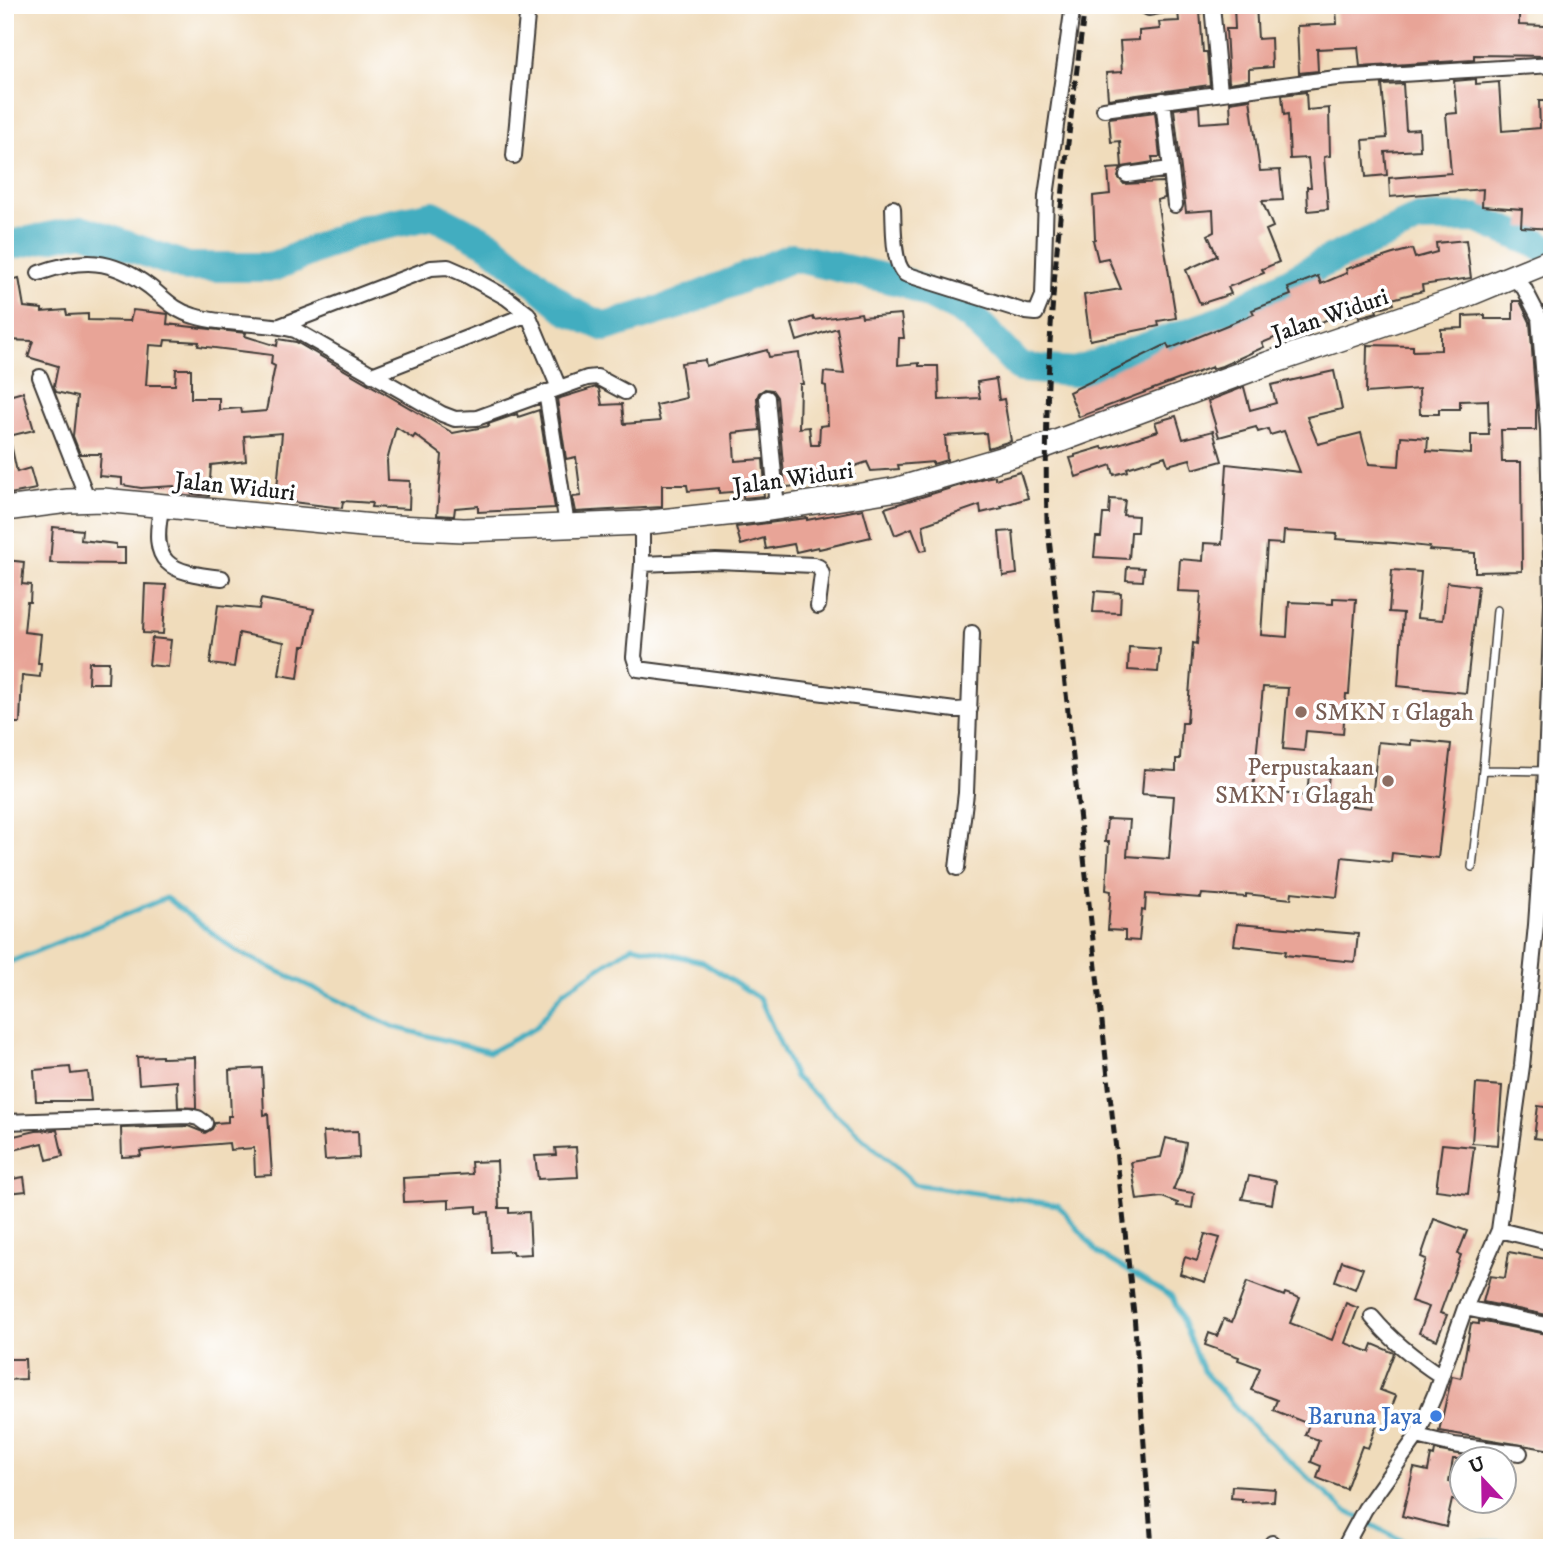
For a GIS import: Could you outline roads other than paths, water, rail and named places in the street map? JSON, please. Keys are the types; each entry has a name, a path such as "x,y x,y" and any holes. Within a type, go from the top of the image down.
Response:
{"main road":[{"name":"Jalan Widuri","path":"5,509 81,500 160,511 373,526 451,530 567,525 642,529 898,489 1045,446 1267,364 1455,300 1552,260"}],"street":[{"path":"514,156 528,5"},
{"path":"893,208 897,260 900,270 905,274 1026,312 1036,313 1039,310 1043,285 1046,196 1073,5"},
{"path":"1143,5 1149,8 1166,5"},
{"path":"1212,5 1220,92"},
{"path":"1104,108 1336,78 1552,65"},
{"path":"1163,100 1175,205"},
{"path":"1127,175 1170,169"},
{"path":"39,273 68,263 105,265 140,281 181,312 226,321 280,326 305,334 372,375 455,419 477,418 552,390 597,377 625,392"},
{"path":"280,326 431,268 443,266 464,274 517,304 528,314 552,390 567,525"},
{"path":"1345,1546 1365,1509 1417,1436 1465,1308 1499,1230 1522,1066 1549,793 1546,771 1552,603 1546,318 1517,275"},
{"path":"372,375 528,314"},
{"path":"40,377 81,500"},
{"path":"767,398 777,508"},
{"path":"160,511 158,548 165,561 190,575 222,579"},
{"path":"642,529 635,657 638,669 955,710 970,709"},
{"path":"642,561 814,565 819,567 822,574 818,606"},
{"path":"957,868 966,793 972,632"},
{"path":"5,1122 189,1116 205,1123"},
{"path":"1499,1230 1552,1243"},
{"path":"1465,1308 1552,1326"},
{"path":"1372,1317 1389,1337 1416,1360 1441,1376"},
{"path":"1417,1436 1454,1446 1520,1453"}],"lane":[{"path":"1472,867 1497,610"},
{"path":"1483,770 1546,771"}],"waterway":[{"path":"5,246 83,230 187,267 273,267 360,230 433,215 491,245 569,311 605,327 677,305 793,257 907,283 970,315 1021,368 1075,372 1216,323 1323,263 1418,219 1476,218 1538,244 1552,254"},
{"path":"5,964 166,898 236,951 394,1027 490,1052 535,1028 564,991 633,946 703,962 760,999 795,1077 914,1184 1058,1205 1098,1253 1172,1297 1203,1371 1256,1430 1344,1510 1405,1542 1552,1542"}],"railway":[{"path":"1085,5 1062,198 1051,326 1046,455 1047,520 1134,1314 1152,1548"}],"place":[{"name":"SMKN 1 Glagah","path":"1301,712"},
{"name":"Perpustakaan SMKN 1 Glagah","path":"1388,781"},
{"name":"Baruna Jaya","path":"1436,1416"}]}
